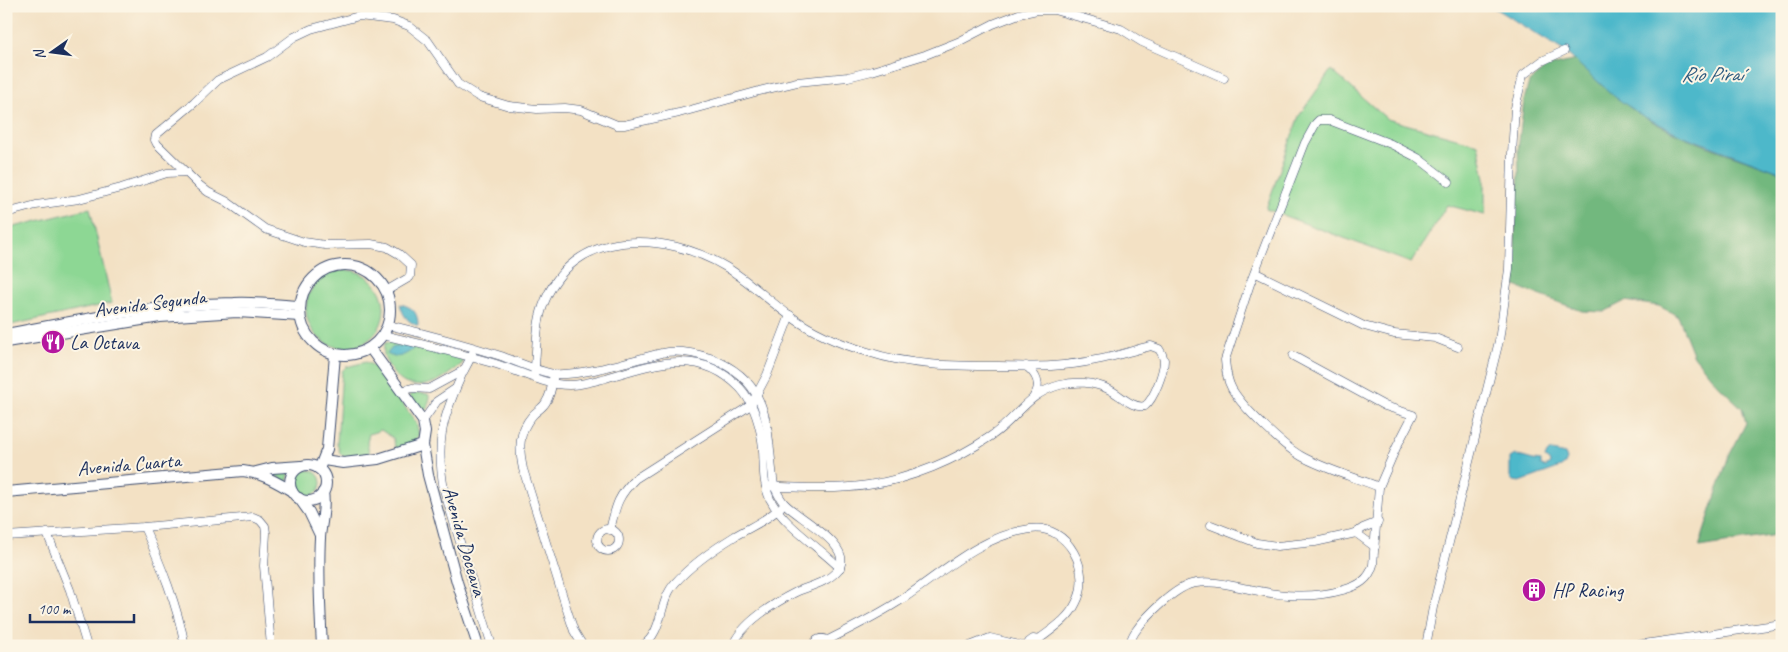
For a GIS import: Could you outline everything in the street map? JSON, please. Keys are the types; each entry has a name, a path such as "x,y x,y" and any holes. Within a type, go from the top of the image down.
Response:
{"main road":[{"path":"337,266 356,266 378,280 386,291 390,308 385,330 370,348 359,354 335,355 324,351 312,341 302,327 299,312 302,294 309,282 318,273 337,266"},
{"name":"Avenida Segunda","path":"6,334 142,310 184,306 235,303 299,312"},
{"name":"Avenida Segunda","path":"6,342 160,317 237,312 299,312"},
{"path":"370,348 423,421"},
{"path":"296,495 312,500 323,492 326,481 322,464 327,450 335,355"},
{"name":"Avenida Doceava","path":"423,421 425,432 423,445 428,475 478,646"},
{"path":"320,535 309,512 296,495 290,480 296,470 301,466 378,459 423,445"},
{"name":"Avenida Cuarta","path":"6,492 243,471 256,472 272,468 301,466"},
{"name":"Avenida Cuarta","path":"256,472 296,495"},
{"path":"322,646 319,589 320,535 325,502 323,492"}],"street":[{"path":"386,291 410,276 411,265 399,254 387,247 372,244 325,245 304,242 265,229 226,200 208,192 198,184 158,144 155,140 156,135 218,80 267,57 294,37 311,29 359,16 393,20 409,26 428,41 458,84 479,97 509,106 581,110 617,125 679,114 768,88 797,82 848,76 872,70 925,55 958,42 993,24 1018,14 1037,10 1054,10 1121,29 1142,42 1224,78"},
{"path":"1426,646 1433,607 1500,332 1509,269 1515,108 1523,75 1542,61 1564,51"},
{"path":"1380,486 1300,456 1266,426 1233,390 1226,377 1225,360 1305,143 1316,123 1320,120 1329,120 1391,144 1418,158 1449,182"},
{"path":"6,213 36,205 79,200 167,173 187,172"},
{"path":"534,377 539,322 543,306 551,289 566,269 580,258 613,244 630,242 659,243 688,250 724,266 790,316 835,340 868,352 909,362 958,366 1050,366 1098,360 1151,346 1159,349 1164,358 1153,398 1145,406 1138,406 1097,385 1077,382 1057,386 1034,396"},
{"path":"1256,273 1364,326 1394,334 1434,338 1458,347"},
{"path":"610,530 619,498 625,489 751,405 767,375 790,316"},
{"path":"385,330 448,339 554,374 592,370 665,352 691,353 718,361 732,368 745,379 762,404 769,433 774,486 784,504 838,548 842,560 840,568 827,579 777,602 753,620 738,634 733,646"},
{"path":"385,330 552,383 569,385 595,381 656,364 684,361 704,365 739,387 751,405 762,440 766,486 770,499 777,510 840,568"},
{"path":"474,348 455,389 443,423 440,438 441,473 449,506 492,646"},
{"path":"1129,646 1134,633 1142,622 1186,585 1206,582 1286,596 1322,595 1349,589 1362,583 1370,575 1378,522 1380,486 1396,448 1413,415 1386,406 1293,356"},
{"path":"766,486 868,486 891,481 960,456 1006,424 1037,392 1038,383 1033,372 1026,366"},
{"path":"401,391 412,388 429,389 464,370"},
{"path":"554,374 547,402 530,417 524,428 520,441 520,454 522,470 568,613 574,631 583,646"},
{"path":"429,389 437,401"},
{"path":"423,421 437,401 455,389"},
{"path":"642,646 655,632 660,621 661,608 673,584 711,552 736,535 761,523 784,504"},
{"path":"6,536 144,527 253,517 260,520 265,526 266,533 264,566 271,646"},
{"path":"1211,525 1257,543 1277,546 1316,542 1356,533 1378,522"},
{"path":"144,527 174,603 185,646"},
{"path":"813,646 818,639 830,643 873,618 960,558 986,543 1017,532 1041,529 1059,535 1078,559 1081,573 1081,589 1077,602 1062,622 1040,643 1031,640 1028,646"},
{"path":"1356,533 1374,547"},
{"path":"47,534 70,590 87,646"},
{"path":"1630,646 1782,624"},
{"path":"970,646 990,638 1023,646"},
{"path":"1770,646 1782,644"}],"green space":[{"path":"1576,60 1614,96 1656,123 1691,140 1782,173 1782,534 1699,547 1728,458 1746,423 1742,408 1718,385 1694,356 1678,316 1659,306 1625,301 1604,312 1582,311 1515,286 1515,234 1519,173 1518,150 1524,100 1529,82 1547,67"},
{"path":"1331,70 1387,119 1478,144 1485,178 1485,215 1447,205 1411,263 1266,209 1299,116"},
{"path":"90,208 112,303 6,326 6,229"},
{"path":"345,270 360,273 373,281 381,294 384,309 381,324 373,337 360,345 345,348 330,345 317,337 309,324 306,309 309,294 317,281 330,273"},
{"path":"392,342 460,358 463,363 433,383 426,385 408,384 400,380 388,366 384,348 385,343"},
{"path":"366,362 374,366 416,422 419,434 415,443 396,450 393,438 381,430 369,434 367,442 370,457 345,458 340,453 337,443 342,371 346,367"},
{"path":"418,393 428,394 430,398 427,408 422,413 409,395"},
{"path":"308,470 317,474 321,483 317,492 308,496 299,492 295,483 299,474"},
{"path":"290,471 287,482 273,474 273,472"}],"water":[{"name":"Río Piraí","path":"1491,6 1782,6 1782,173 1681,135 1641,115 1615,97 1564,51"},
{"path":"400,304 414,311 418,326 406,318"},
{"path":"408,346 413,349 401,356 394,357 387,354 392,348"},
{"path":"1552,451 1565,454 1567,459 1565,464 1520,482 1513,481 1510,478 1510,458 1515,455 1541,461 1541,466 1545,467 1550,464 1545,458 1547,453"}],"place":[{"name":"La Octava","path":"53,342"},
{"name":"HP Racing","path":"1534,590"}]}
